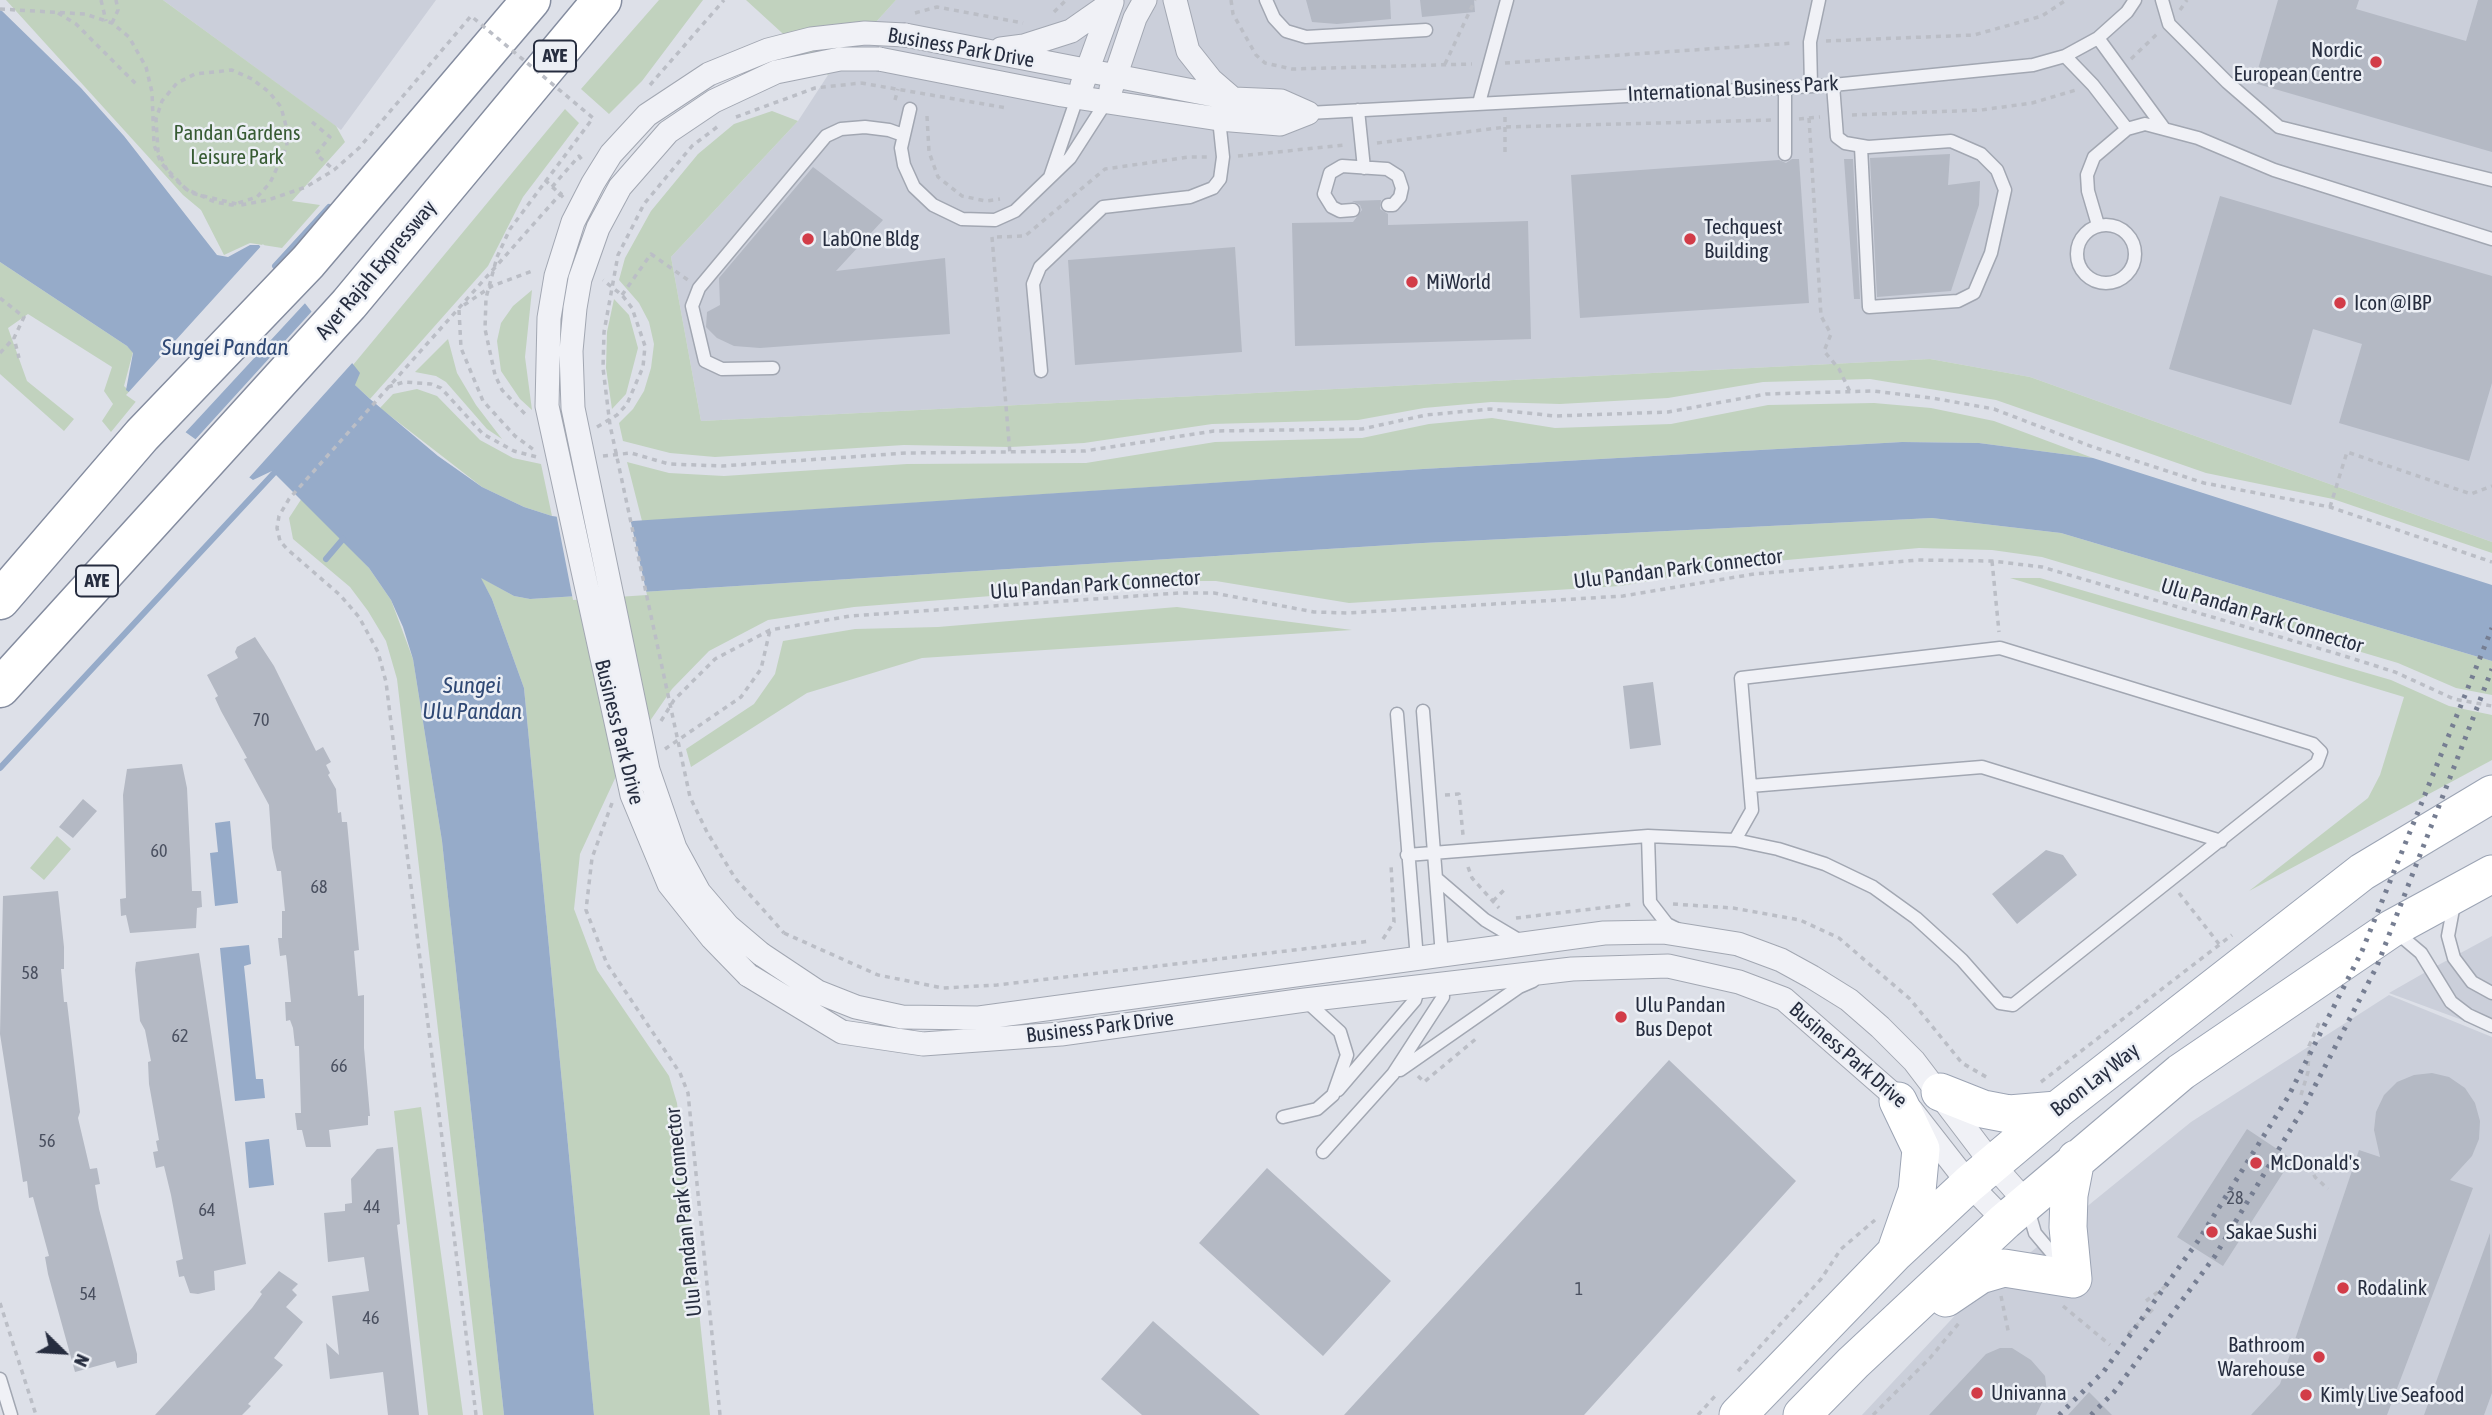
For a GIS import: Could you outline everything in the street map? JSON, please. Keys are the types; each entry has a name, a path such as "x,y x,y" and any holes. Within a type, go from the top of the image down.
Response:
{"highway":[{"name":"AYE","path":"0,600 142,435 308,261 531,0"},
{"name":"Ayer Rajah Expressway","path":"0,688 349,304 602,0"}],"main road":[{"name":"Boon Lay Way","path":"1731,1400 1981,1174 2048,1096 2362,872 2492,794"},
{"path":"1802,1415 1853,1363 2022,1219 2076,1159 2181,1072 2391,929 2492,874"},
{"path":"1940,1092 1983,1109 2009,1115 2048,1096"},
{"path":"1895,1252 1917,1191 1921,1149 1898,1101"},
{"path":"1853,1363 1980,1275 2004,1268 2022,1268 2066,1290 2069,1195 2076,1159"}],"street":[{"path":"1106,102 1135,18 1145,0"},
{"path":"1175,0 1188,51 1211,80 1234,99"},
{"path":"987,50 1024,46 1071,32 1112,2"},
{"path":"1077,98 1112,2"},
{"name":"Business Park Drive","path":"1116,76 987,50 905,24 865,33 811,39 768,50 709,74 647,115 611,154 593,183 573,222 555,276 549,318 548,406 632,795 669,884 712,938 748,975 842,1032 923,1044 1061,1034 1305,1000 1559,970 1668,966 1739,982 1784,999 1981,1174 2022,1219"},
{"name":"Business Park Drive","path":"1106,102 879,59 840,59 776,72 714,102 668,132 637,165 598,228 580,279 575,308 571,351 573,408 648,770 675,848 699,892 728,926 761,954 818,992 856,1007 902,1017 979,1018 1604,933 1663,932 1738,944 1781,960 1849,1000 1914,1061 1940,1092 1981,1174"},
{"name":"International Business Park","path":"1116,76 1234,99 1280,101 1308,113"},
{"name":"International Business Park","path":"1106,102 1219,119 1280,124 1308,113"}],"lane":[{"path":"1266,0 1273,18 1286,31 1306,37 1426,30"},
{"path":"1479,103 1507,0"},
{"path":"1811,86 1810,42 1819,0"},
{"name":"International Business Park","path":"1308,113 1833,85 2033,65 2065,56 2098,38 2127,12 2135,0"},
{"path":"2162,0 2169,24 2227,82 2279,127 2492,180"},
{"path":"2098,38 2163,127"},
{"path":"2065,56 2093,85 2127,129"},
{"path":"1833,85 1837,137 1845,143 1861,147 1951,141 1981,154 1997,170 2005,190 1991,253 1974,293 1958,301 1869,307 1861,147"},
{"path":"1784,154 1785,88"},
{"path":"1050,177 1077,98"},
{"path":"910,109 903,135 904,165 914,187 933,205 962,219 995,220 1015,211 1070,159 1106,102"},
{"path":"1358,110 1364,168"},
{"path":"1041,372 1033,284 1040,267 1103,207 1204,194 1220,179 1223,157 1219,119"},
{"path":"2098,225 2088,191 2087,175 2094,157 2127,129 2145,124 2198,138 2274,170 2492,239"},
{"path":"773,368 723,369 705,361 692,306 699,288 826,136 841,129 889,130 903,135"},
{"path":"1353,210 1340,211 1332,207 1324,194 1325,181 1330,173 1342,166 1387,169 1398,176 1402,188 1400,197 1393,205 1388,205"},
{"path":"2098,225 2120,227 2135,245 2133,268 2115,282 2092,280 2078,263 2080,240 2098,225"},
{"path":"1407,855 1648,836 1735,840 1825,864 1873,887 1925,926 1962,960 2000,1003 2013,1005 2317,763 2321,752 2313,744 2000,648 1741,678 1752,810 1735,840"},
{"path":"1423,711 1442,956"},
{"path":"1397,714 1417,959"},
{"path":"1750,786 1982,767 2221,841"},
{"path":"1648,836 1650,902 1667,924 1690,935"},
{"path":"1436,878 1492,925 1526,944"},
{"path":"2457,893 2448,936 2454,958 2472,982 2492,993"},
{"path":"2391,929 2421,953 2451,1002 2468,1015 2492,1026"},
{"path":"1393,1074 1519,986 1559,970"},
{"path":"1323,1152 1393,1074 1443,998 1443,984"},
{"path":"1283,1117 1317,1109 1333,1095 1415,1000 1419,986"},
{"path":"1305,1000 1340,1032 1347,1055 1333,1095"},
{"name":"Business Park Drive","path":"2022,1219 2066,1290"},
{"path":"0,1378 11,1415"}],"path":[{"path":"101,0 106,21"},
{"path":"112,23 118,10 116,0"},
{"path":"1050,15 1066,0"},
{"path":"1231,0 1233,14 1256,55 1265,63 1292,69 1490,65 1810,42 1974,35 2042,16 2066,0"},
{"path":"1445,64 1475,0"},
{"path":"2122,68 2169,24 2187,0"},
{"path":"905,24 937,7 1035,25"},
{"path":"0,9 85,14 112,23 129,37 146,67 152,92 154,145 161,163 169,171 177,180 186,189 194,193 201,197 232,205 243,203 257,197 270,183 287,146 281,107 269,92 252,79 232,71 195,74 177,83 162,101 156,119 155,140 158,151 163,163 169,174 191,192 202,196 214,200 227,202 241,205 268,201 306,187 334,170 359,148 471,16 593,117 510,229 497,257 486,298 485,329 495,375 502,390 528,416"},
{"path":"56,12 76,24 136,85"},
{"path":"645,94 666,79"},
{"path":"734,118 815,88 861,83 1018,110"},
{"path":"979,234 992,237 1025,236 1105,169 1189,157 1223,157 1363,143 1403,142 1506,127 1786,120 1981,110 2032,103 2093,85"},
{"path":"889,130 898,89"},
{"path":"910,109 926,113 929,152 938,177 962,196 986,201 1008,196"},
{"path":"1810,118 1821,316 1831,334 1824,351 1839,369 1850,392"},
{"path":"312,122 330,137 316,154 334,170"},
{"path":"724,122 692,146 644,204 618,255 604,332 603,368 610,425 690,797 707,832 735,878 784,933 878,975 943,988 997,985 1371,941"},
{"path":"1504,137 1505,157"},
{"path":"552,187 579,156"},
{"path":"582,165 588,156"},
{"path":"545,180 564,198"},
{"path":"559,211 569,186"},
{"path":"992,237 1010,454"},
{"path":"622,295 651,254 699,288"},
{"path":"539,278 541,267"},
{"path":"0,298 24,317 14,338 0,353"},
{"path":"467,299 289,499 279,516 280,541 340,595 359,617 377,652 386,682 476,1415"},
{"path":"459,308 461,348 483,401 515,436 541,454"},
{"path":"14,338 19,358"},
{"path":"388,387 404,382 431,384 441,388 483,433 514,451 550,460"},
{"path":"590,459 631,453 668,464 722,467 906,453 1010,454 1085,451 1214,431 1362,429 1426,415 1490,410 1555,416 1668,412 1766,394 1850,392 1932,398 1994,409 2093,447 2204,482 2330,508 2492,562"},
{"path":"2330,508 2347,452 2471,494 2492,486"},
{"name":"Ulu Pandan Park Connector","path":"660,722 674,700 715,659 769,630 850,616 1179,593 1214,593 1314,612 1348,613 1623,596 1754,574 1905,561 1992,561 2042,567 2338,654 2395,672 2455,699 2492,706"},
{"path":"1992,561 2000,648"},
{"path":"656,755 741,697 761,669 769,630"},
{"path":"1431,796 1459,794 1465,850 1472,878 1509,917 1650,902 1733,908 1800,920 1839,938 1910,999 1962,1063 1993,1082"},
{"name":"Ulu Pandan Park Connector","path":"617,795 592,858 586,910 607,964 680,1073 688,1093 720,1415"},
{"path":"1383,939 1394,922 1390,854"},
{"path":"2170,881 2219,944"},
{"path":"1493,901 1507,887"},
{"path":"2048,1096 2238,930"},
{"path":"2301,1095 2308,1072 2309,1046 2319,1023"},
{"path":"1407,1065 1424,1082 1481,1035"},
{"path":"2309,1166 2315,1177 2328,1189"},
{"path":"1734,1376 1821,1279 1841,1249 1877,1218"},
{"path":"1999,1283 2009,1335"},
{"path":"2146,1301 2170,1283"},
{"path":"2066,1290 2110,1345"},
{"path":"0,1303 36,1415"},
{"path":"2128,1334 2153,1309"},
{"path":"1873,1415 1930,1358 1965,1316"},
{"path":"1698,1415 1731,1400"}],"shaded area":[{"path":"163,0 436,0 341,130"},
{"path":"896,0 2492,0 2492,542 2030,377 1930,359 701,421 671,257 798,121 828,75"},
{"path":"2492,936 2492,1031 2389,993 2431,969"},
{"path":"2389,995 2492,1037 2492,1415 1862,1415 1962,1308 2191,1122"}],"green space":[{"name":"Pandan Gardens Leisure Park","path":"6,0 163,0 336,126 345,142 292,201 320,205 282,248 250,243 224,255 201,210 183,195"},
{"path":"659,0 703,0 642,81 609,114 581,89"},
{"path":"746,0 896,0 828,75"},
{"path":"565,109 579,123 523,197 488,266 370,399 355,385 353,365"},
{"path":"772,111 798,121 671,257 701,421 1930,359 2030,377 2492,542 2492,553 2333,499 2206,473 1996,400 1870,379 1763,382 1668,398 1560,404 1491,402 1424,408 1358,420 1212,424 1084,443 1010,447 904,445 715,457 670,453 623,441 619,423 633,409 644,391 654,344 649,322 639,303 619,280 625,258 651,211 698,154 734,124"},
{"path":"0,262 133,352 124,386 138,399 111,432 102,421 113,404 104,391 112,367 28,314 8,328 27,381 74,419 64,431 0,374"},
{"path":"532,290 525,357 532,410 520,399 501,371 497,341 501,323 513,306"},
{"path":"614,299 629,315 638,348 626,394 612,409 606,368 607,332"},
{"path":"448,339 457,373 476,405 502,439 487,429 446,382 436,376 415,372"},
{"path":"417,389 437,396 480,440 513,458 541,464 552,516 524,507 482,487 380,408 393,394"},
{"path":"1874,403 1931,408 1994,421 2093,458 1979,443 1902,442 1423,469 642,521 627,462 669,473 724,476 907,464 1086,463 1215,442 1362,438 1429,424 1492,418 1555,428 1671,424 1768,405"},
{"path":"302,498 369,568 391,600 413,659 442,841 504,1415 483,1415 397,679 386,641 368,611 350,587 293,539 289,518"},
{"path":"1932,518 2061,533 2492,661 2492,695 2456,688 2398,663 2042,557 1992,550 1919,548 1754,563 1620,586 1349,603 1216,581 1178,581 854,607 768,620 709,651 672,689 625,757 580,854 574,909 597,970 669,1076 677,1103 710,1415 594,1415 524,688 492,599 480,577 514,596 530,599 1423,543"},
{"path":"2010,578 2040,578 2391,680 2449,706 2492,715 2492,760 2249,891 2368,798 2380,775 2404,697"},
{"path":"1177,607 1352,630 922,658 807,693 691,767 686,749 754,704 775,674 783,641 855,629 938,627"},
{"path":"57,836 71,849 44,880 30,868"},
{"path":"421,1107 463,1415 428,1415 394,1111"}],"water":[{"name":"Sungei Pandan","path":"0,9 81,88 124,136 217,255 228,257 250,245 259,245 360,373 355,385 370,399 438,456 482,487 524,507 552,516 602,523 1423,469 1902,442 1979,443 2093,458 2492,585 2492,661 2061,533 1932,518 1423,543 530,599 514,596 481,578 492,599 524,688 594,1415 504,1415 442,841 413,659 403,627 391,600 369,568 272,471 253,480 126,390 133,353 127,346 0,262"},
{"path":"230,821 238,903 215,906 210,853 218,852 215,823"},
{"path":"249,945 251,964 244,966 256,1079 263,1079 265,1098 235,1101 220,948"},
{"path":"269,1139 274,1185 249,1188 245,1142"}],"pier":[{"path":"263,244 307,301 183,435 126,395"},
{"path":"314,309 354,361 247,480 193,442"},
{"path":"556,513 602,520 630,518 647,595 573,600"}],"building":[{"path":"1306,0 1390,0 1391,19 1337,24 1312,22"},
{"path":"1420,0 1474,0 1475,12 1422,17"},
{"name":"Nordic European Centre","path":"2278,0 2359,0 2356,9 2466,41 2478,0 2492,0 2492,152 2254,83"},
{"path":"1950,154 1948,185 1980,181 1979,205 1951,291 1877,297 1870,158"},
{"name":"Techquest Building","path":"1799,159 1809,303 1580,318 1571,175 1779,160 1786,163"},
{"path":"1844,159 1853,159 1860,299 1854,299"},
{"name":"LabOne Bldg","path":"813,167 883,220 836,271 945,258 950,334 760,348 734,346 717,338 706,327 707,312 720,305 719,278"},
{"name":"Icon @IBP","path":"2220,196 2492,276 2492,383 2469,461 2339,423 2362,344 2313,329 2291,405 2169,369"},
{"name":"MiWorld","path":"1381,200 1380,209 1388,214 1388,225 1528,221 1531,339 1295,346 1292,223 1353,222 1362,210 1360,205 1352,201"},
{"path":"1235,247 1242,352 1075,365 1068,260"},
{"path":"255,637 274,666 316,751 323,747 331,762 326,765 336,789 338,813 341,812 342,822 347,822 359,950 354,951 358,996 364,995 364,1048 370,1116 368,1125 329,1130 331,1147 306,1147 302,1130 297,1130 295,1113 301,1113 299,1046 295,1046 290,1020 286,1021 285,1002 291,1002 286,955 280,956 278,938 282,938 282,911 285,911 281,871 277,871 272,848 269,805 221,711 215,698 218,696 207,675 238,658 235,652 237,647"},
{"path":"1653,682 1661,745 1630,749 1623,686"},
{"path":"182,764 187,788 192,891 201,891 202,907 197,908 196,928 130,933 126,915 121,916 120,899 126,898 123,795 127,769"},
{"path":"83,799 97,811 73,838 59,827"},
{"path":"2046,850 2063,855 2077,875 2017,924 1992,894"},
{"path":"58,891 64,947 64,969 61,969 80,1112 78,1118 90,1169 97,1168 100,1184 95,1185 99,1209 137,1354 137,1363 117,1368 115,1361 75,1372 48,1274 45,1257 49,1256 33,1197 29,1198 27,1181 23,1182 0,1034 3,896"},
{"path":"199,953 246,1264 214,1271 215,1290 198,1294 190,1293 184,1276 179,1277 176,1261 183,1259 171,1195 164,1166 156,1168 153,1152 158,1151 156,1141 159,1140 149,1084 148,1062 151,1061 145,1030 140,1021 135,970 136,962"},
{"path":"1669,1060 1796,1181 1584,1415 1344,1415"},
{"path":"2432,1073 2449,1077 2465,1088 2475,1103 2480,1121 2479,1139 2472,1156 2450,1180 2473,1188 2387,1415 2251,1415 2280,1384 2359,1150 2380,1157 2374,1130 2376,1112 2384,1095 2397,1082 2414,1075"},
{"path":"2247,1129 2292,1159 2223,1266 2177,1237"},
{"path":"393,1147 400,1224 397,1225 419,1415 388,1415 383,1372 330,1379 326,1343 339,1355 332,1296 369,1291 364,1257 328,1262 324,1213 345,1211 345,1204 352,1203 351,1179 377,1149"},
{"path":"1267,1168 1391,1281 1323,1356 1199,1243"},
{"path":"2490,1233 2492,1393 2484,1415 2424,1415"},
{"path":"279,1271 298,1284 292,1290 297,1295 286,1307 303,1322 274,1358 283,1365 248,1404 251,1406 242,1415 155,1415 252,1308 262,1294 260,1292"},
{"path":"1153,1321 1260,1415 1142,1415 1101,1379"},
{"path":"2000,1348 2012,1348 2031,1360 2045,1376 2047,1392 2036,1415 1929,1415 1986,1354"},
{"path":"2089,1392 2112,1415 2068,1415"}],"waterway":[{"path":"275,266 329,207"},
{"path":"0,768 274,473"},
{"path":"326,559 343,539"}],"railway":[{"path":"2059,1415 2104,1371 2198,1241 2288,1097 2362,951 2492,628"},
{"path":"2091,1415 2114,1392 2215,1256 2304,1107 2377,966 2492,669"}],"place":[{"name":"Nordic European Centre","path":"2376,62"},
{"name":"LabOne Bldg","path":"808,239"},
{"name":"Techquest Building","path":"1690,239"},
{"name":"MiWorld","path":"1412,282"},
{"name":"Icon @IBP","path":"2340,303"},
{"name":"Ulu Pandan Bus Depot","path":"1621,1017"},
{"name":"McDonald's","path":"2256,1163"},
{"name":"Sakae Sushi","path":"2212,1232"},
{"name":"Rodalink","path":"2343,1288"},
{"name":"Bathroom Warehouse","path":"2319,1357"},
{"name":"Univanna","path":"1977,1393"},
{"name":"Kimly Live Seafood","path":"2306,1395"}],"water label":[{"name":"Sungei Ulu Pandan","path":"472,699"}]}
